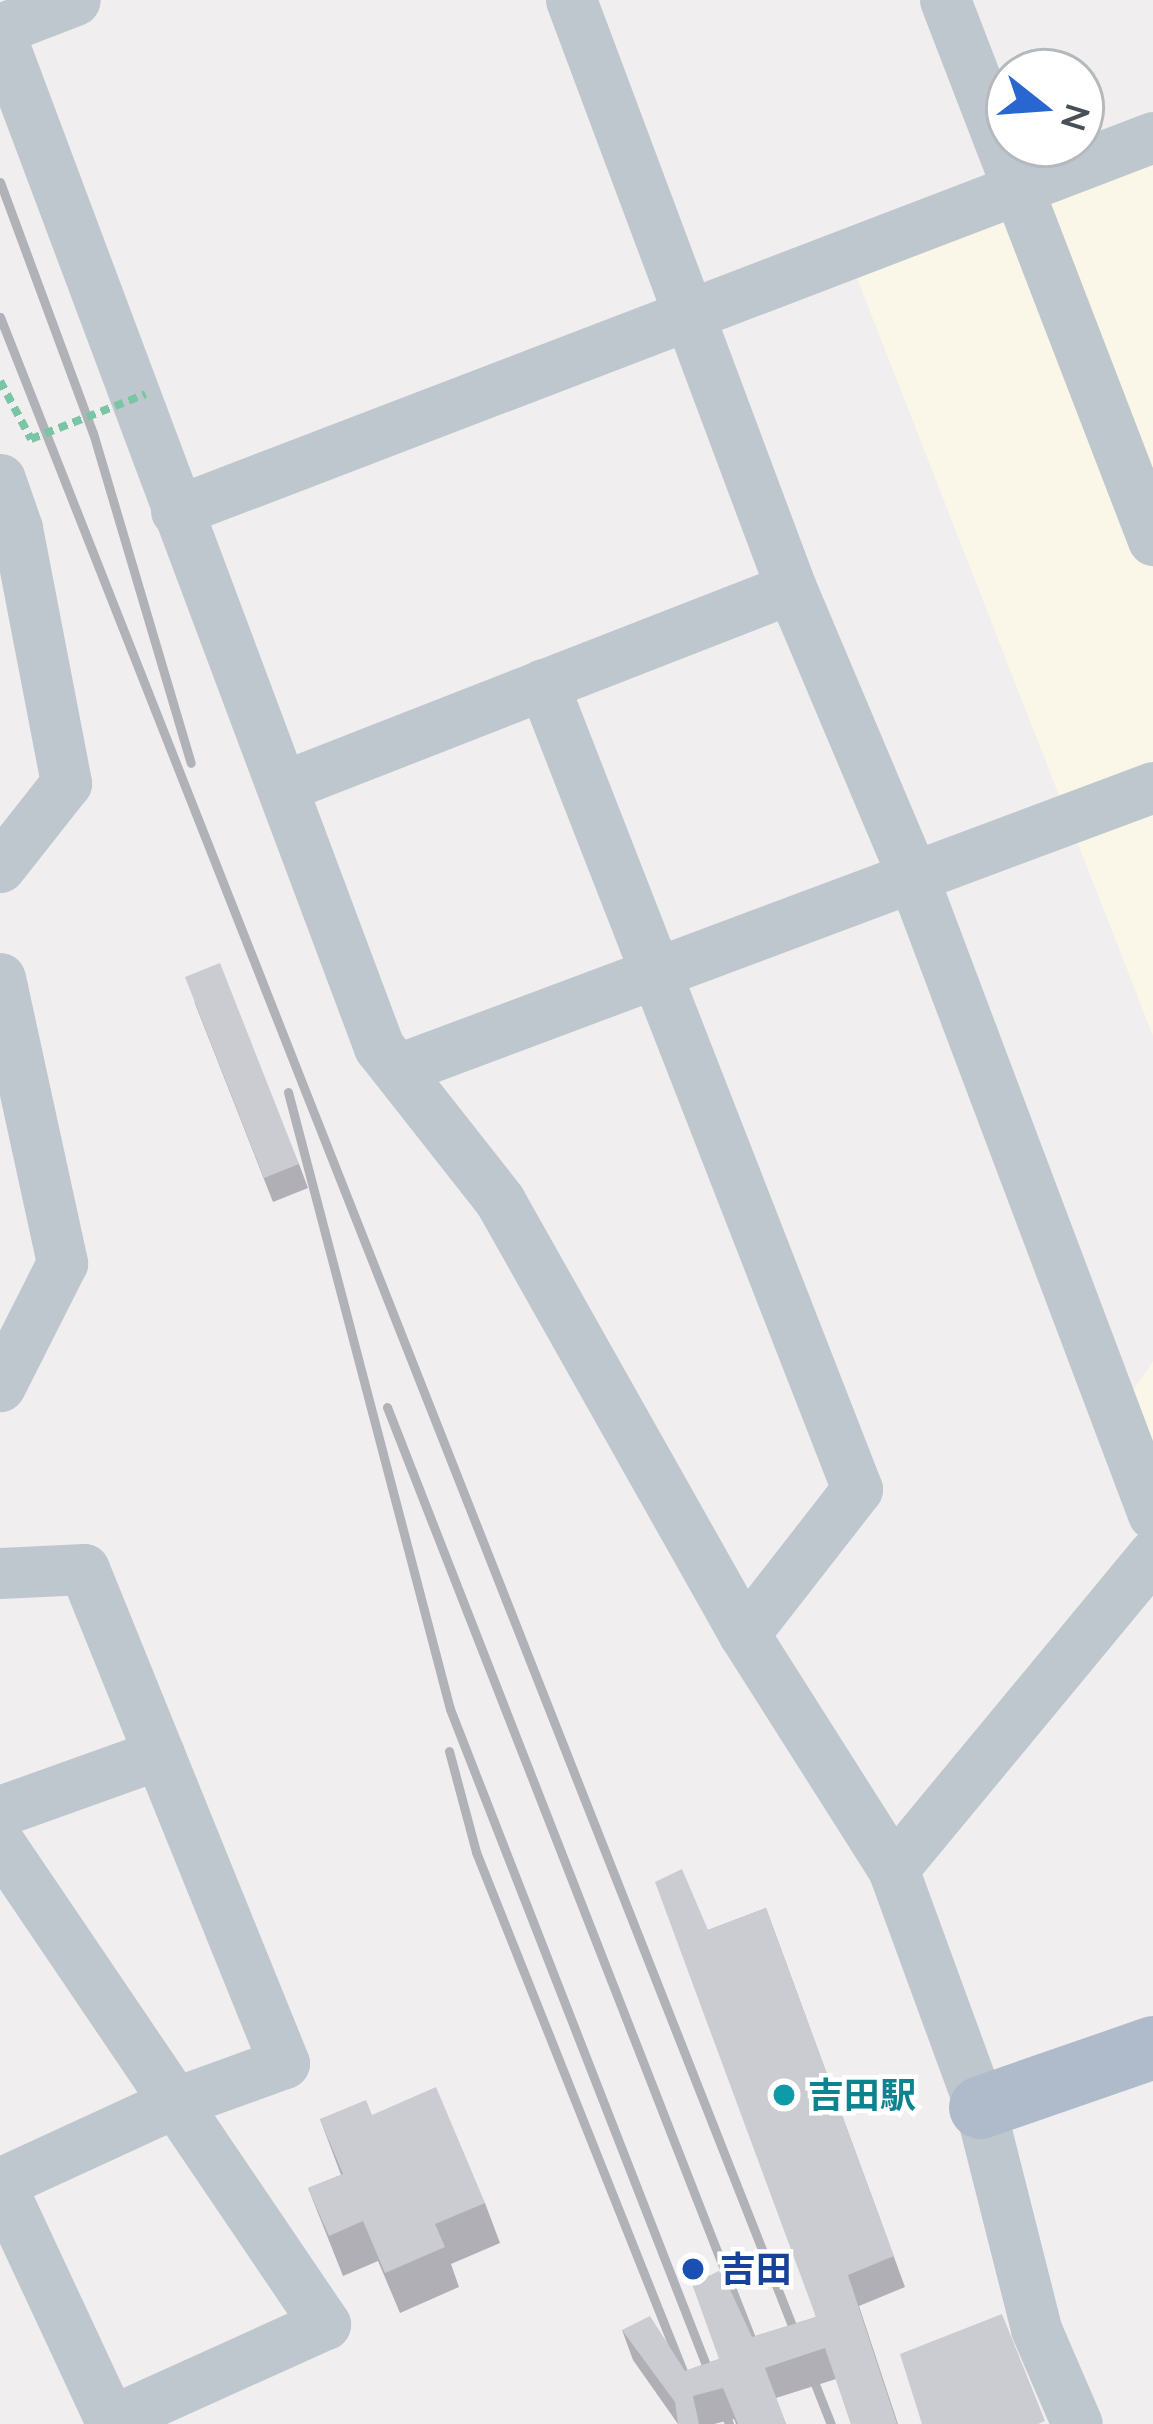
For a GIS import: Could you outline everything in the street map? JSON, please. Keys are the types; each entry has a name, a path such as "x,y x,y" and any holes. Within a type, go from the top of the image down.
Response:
{"main road":[{"path":"980,2107 1153,2047"}],"street":[{"path":"75,0 0,32 379,1047 401,1068 500,1201 744,1634 893,1869 980,2107 1036,2329 1077,2424"},
{"path":"571,0 791,588 911,874 1153,1514"},
{"path":"944,0 1153,539"},
{"path":"176,512 1153,136"},
{"path":"0,479 9,540 66,783 0,867"},
{"path":"284,786 791,588"},
{"path":"543,685 857,1489 744,1634"},
{"path":"401,1068 1153,787"},
{"path":"0,978 62,1263 0,1385"},
{"path":"893,1869 1153,1556"},
{"path":"0,1573 84,1569 284,2063 176,2102 0,2183 111,2422 325,2324 176,2102 0,1844"},
{"path":"0,1811 159,1754"}],"path":[{"path":"0,381 31,439 146,394"}],"shaded area":[{"path":"1153,165 1153,1036 857,278"},
{"path":"1153,1361 1153,1467 1126,1401"}],"building":[{"path":"220,963 299,1164 264,1178 185,977"},
{"name":"吉田駅","path":"682,1869 708,1930 766,1908 894,2256 848,2275 897,2424 851,2424 825,2348 765,2368 786,2424 738,2424 723,2388 693,2396 699,2424 678,2424 675,2402 622,2330 650,2316 685,2371 719,2359 692,2284 721,2270 752,2337 816,2317 655,1882"},
{"path":"436,2087 485,2203 435,2224 445,2247 385,2273 363,2221 329,2236 308,2188 343,2174 320,2119 366,2100 372,2115"},
{"path":"1002,2314 1045,2421 922,2424 900,2354"}],"railway":[{"path":"0,182 93,433 191,763"},
{"path":"0,317 831,2424"},
{"path":"288,1092 450,1709 729,2424"},
{"path":"387,1407 754,2346"},
{"path":"449,1751 476,1852 704,2424"}],"place":[{"name":"吉田駅","path":"784,2095"},
{"name":"吉田","path":"693,2269"}]}
